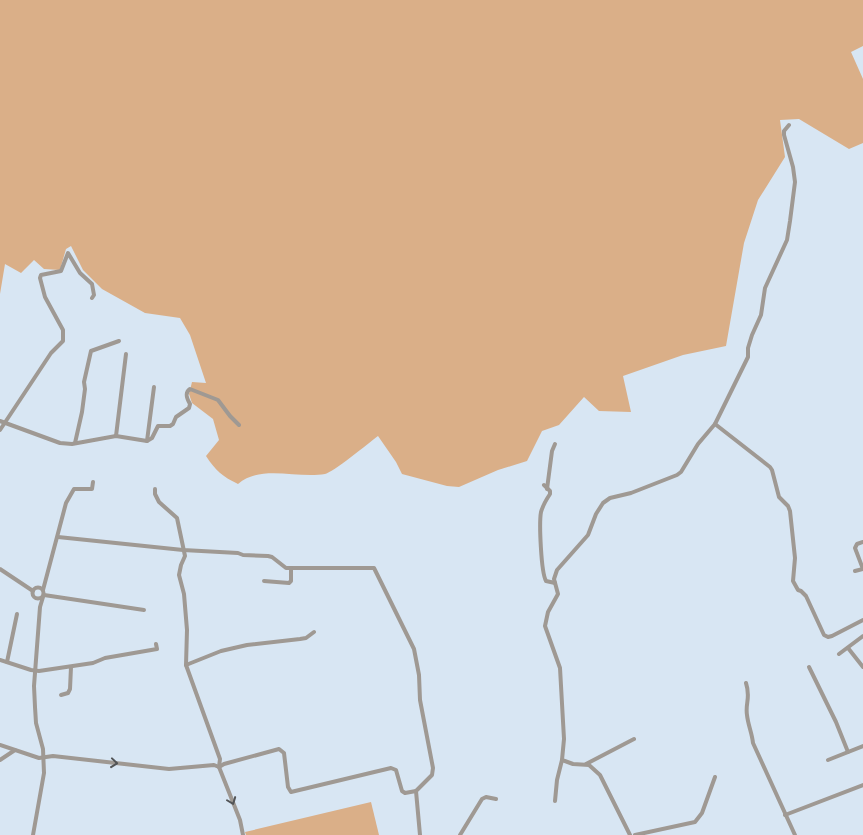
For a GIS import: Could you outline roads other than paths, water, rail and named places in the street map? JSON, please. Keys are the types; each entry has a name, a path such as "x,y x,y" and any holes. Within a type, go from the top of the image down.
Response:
{"street":[{"path":"555,801 564,739 560,668 546,626 548,612 558,594 554,583 557,570 588,535 596,514 603,503 610,498 632,493 677,475 681,472 698,444 715,424 748,358 750,342 760,315 765,288 787,240 795,182 784,135 784,131 790,125"},
{"path":"0,430 2,422 51,353 63,341 62,330 45,296 40,278 41,275 61,271 68,253 80,273 92,284 94,295 92,298"},
{"path":"75,443 82,412 84,382 91,351 119,341"},
{"path":"116,436 126,354"},
{"path":"147,440 154,388"},
{"path":"2,422 24,428 60,443 75,443 116,436 147,440 152,438 158,426 170,426 176,417 189,408 190,404 187,394 190,389 218,400 239,425"},
{"path":"715,424 772,470 779,497 788,506 790,511 795,558 793,581 798,590 806,596 824,635 832,636 863,620"},
{"path":"554,444 548,488 550,494 542,510 540,530 544,577 548,582 554,583"},
{"path":"33,835 44,779 44,757 35,707 35,670 42,592 66,503 73,489 92,490 93,482"},
{"path":"544,485 548,488"},
{"path":"155,489 159,502 177,518 185,556 180,565 179,575 184,594 186,665 220,759 219,767 240,820 243,835"},
{"path":"0,745 44,757 169,769 214,765 219,767 279,749 283,751 288,787 291,792 391,768 396,770 404,793 416,791 432,775 433,768 420,700 414,649 374,568 291,568 282,566 272,557 268,556 58,538"},
{"path":"856,571 863,569 855,548 857,544 863,542"},
{"path":"264,581 289,583 291,581 291,568"},
{"path":"0,569 33,591 144,610"},
{"path":"33,591 33,595 37,598 40,607"},
{"path":"37,598 42,592"},
{"path":"7,662 17,614"},
{"path":"186,665 230,649 247,645 306,638 314,632"},
{"path":"839,654 863,636"},
{"path":"0,660 35,670 71,667 157,648 156,644"},
{"path":"848,648 863,667"},
{"path":"61,695 68,693 70,689 71,667"},
{"path":"810,667 848,752"},
{"path":"746,683 749,697 746,714 753,743 795,835"},
{"path":"562,760 574,764 586,764 634,739"},
{"path":"828,760 863,746"},
{"path":"0,760 16,750"},
{"path":"586,764 605,781 615,807 630,835"},
{"path":"635,835 695,822 702,813 715,777"},
{"path":"786,815 861,786 863,792"},
{"path":"416,791 420,835"},
{"path":"460,835 482,799 486,797 496,799"}]}
